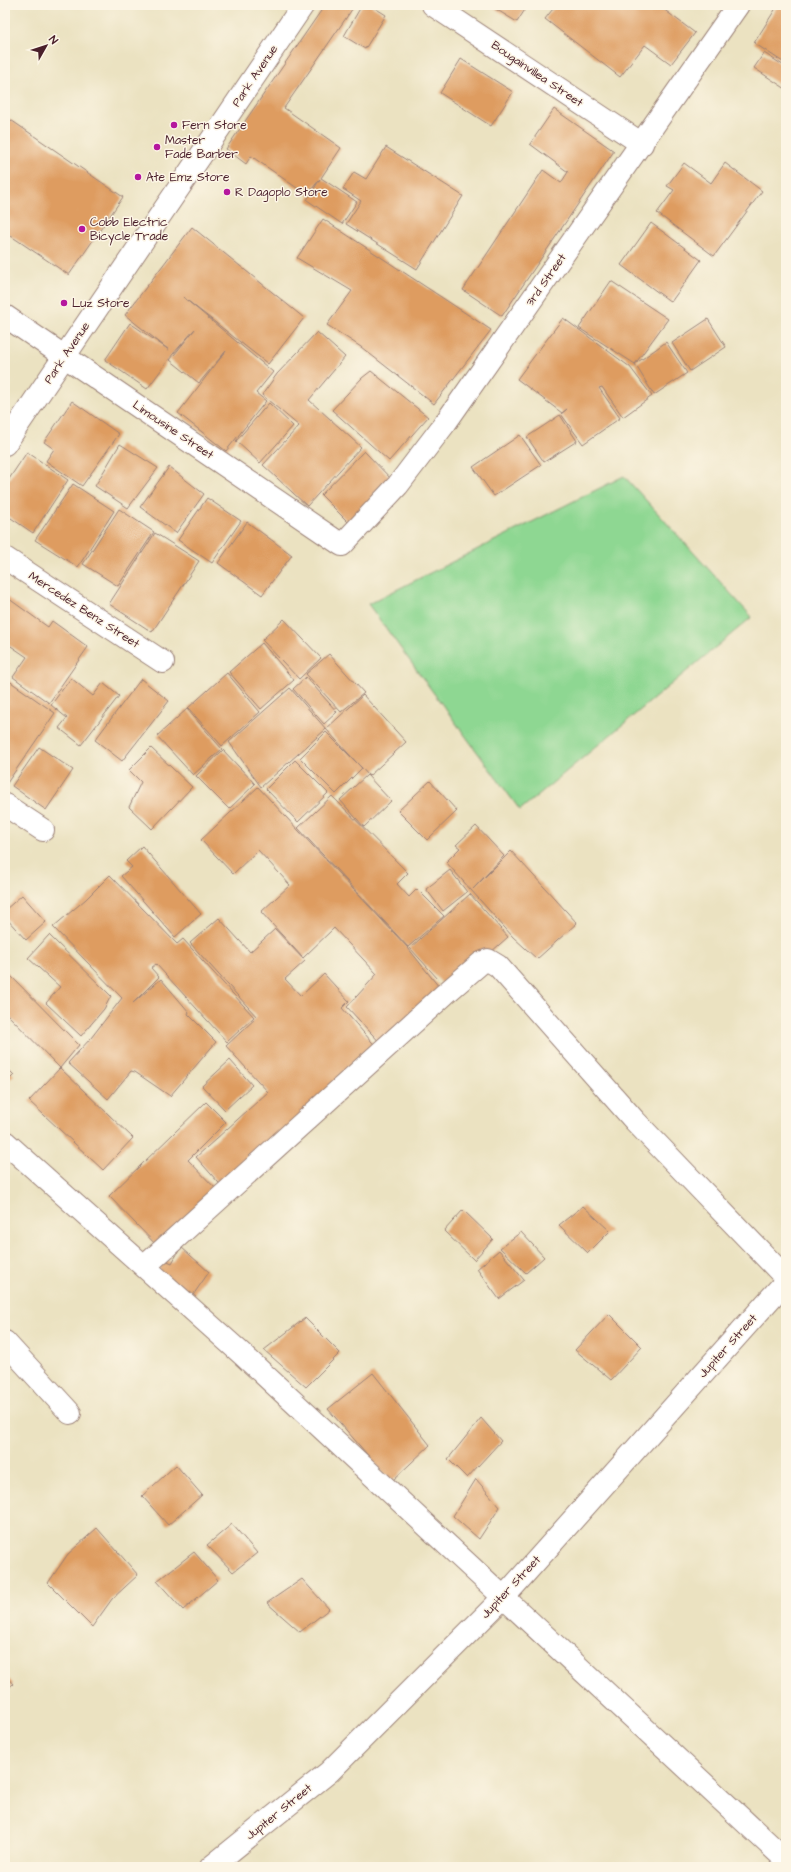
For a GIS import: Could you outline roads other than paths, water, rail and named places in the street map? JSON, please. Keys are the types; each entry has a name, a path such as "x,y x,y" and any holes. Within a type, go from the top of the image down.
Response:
{"street":[{"name":"Park Avenue","path":"5,444 304,5"},
{"name":"Bougainvillea Street","path":"433,5 642,144"},
{"name":"3rd Street","path":"342,545 398,485 446,422 738,5"},
{"name":"Limousine Street","path":"5,316 342,545"},
{"name":"Mercedez Benz Street","path":"5,558 163,662"},
{"path":"5,805 43,830"},
{"path":"145,1266 445,994 481,963 488,960 492,961 498,966 635,1121 786,1278"},
{"path":"5,1142 242,1354 786,1860"},
{"name":"Jupiter Street","path":"211,1867 333,1768 503,1598 786,1281"},
{"path":"5,1342 70,1413"}],"place":[{"name":"Fern Store","path":"174,125"},
{"name":"Master Fade Barber","path":"157,147"},
{"name":"Ate Emz Store","path":"138,177"},
{"name":"R Dagoplo Store","path":"227,192"},
{"name":"Cobb Electric Bicycle Trade","path":"82,229"},
{"name":"Luz Store","path":"64,303"}]}
